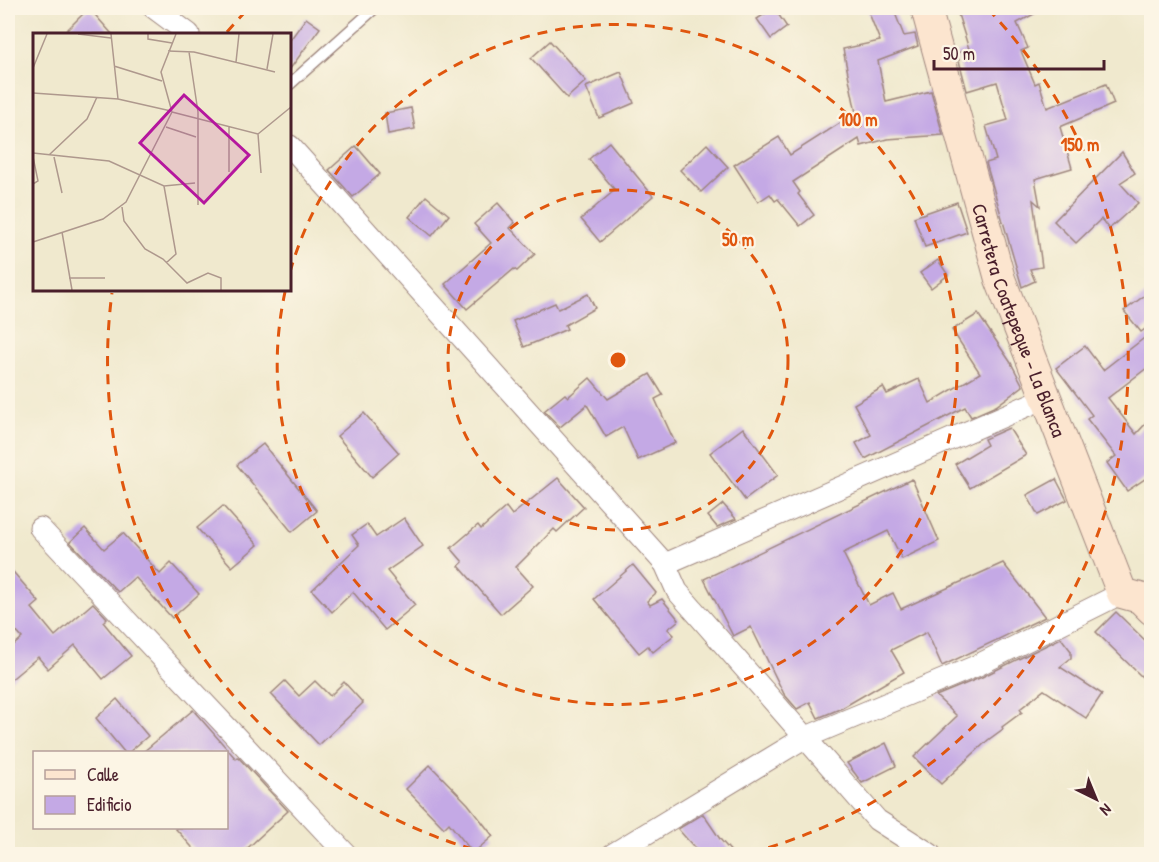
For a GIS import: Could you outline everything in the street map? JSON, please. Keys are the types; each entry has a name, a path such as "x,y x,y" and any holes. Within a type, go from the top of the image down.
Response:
{"main road":[{"name":"Carretera Coatepeque - La Blanca","path":"926,8 1000,279 1045,398 1141,598"}],"street":[{"path":"154,8 188,33"},
{"path":"291,147 665,564 677,591 877,820 930,855"},
{"path":"665,564 1045,398"},
{"path":"40,528 346,855"},
{"path":"613,855 804,738 1141,598"}],"lane":[{"path":"291,83 375,8"}],"building":[{"path":"89,8 111,33 64,33"},
{"path":"774,8 787,27 771,39 757,19"},
{"path":"867,8 893,8 904,36 915,34 918,46 878,61 886,102 931,91 943,135 887,139 861,146 859,139 793,182 800,192 798,194 814,215 800,226 778,199 775,201 770,194 758,202 734,165 779,137 790,155 856,113 843,49 880,41"},
{"path":"956,8 1045,8 1017,23 1028,48 1021,51 1035,84 1039,82 1047,108 1106,84 1114,104 1060,127 1072,168 1035,179 1040,206 1033,200 1042,267 1030,269 1035,281 1022,287 986,163 996,160 986,126 1008,120 997,82 967,91 957,53 969,49"},
{"path":"306,18 320,28 291,68 291,39"},
{"path":"550,41 586,81 567,98 531,58"},
{"path":"621,72 634,103 599,118 586,87"},
{"path":"411,108 415,129 388,134 385,113"},
{"path":"609,142 653,196 600,242 581,219 615,190 589,159"},
{"path":"707,144 728,167 701,192 680,170"},
{"path":"356,146 380,174 353,197 329,170"},
{"path":"1122,152 1135,173 1120,183 1138,203 1109,229 1101,219 1076,243 1054,221"},
{"path":"426,196 449,215 432,236 409,217"},
{"path":"957,202 967,232 925,247 914,217"},
{"path":"498,203 515,223 510,228 535,254 517,271 514,269 467,309 445,284 491,243 474,224"},
{"path":"938,260 948,275 931,288 920,273"},
{"path":"1152,290 1152,324 1141,332 1124,311"},
{"path":"588,294 595,308 565,325 567,329 524,347 513,321 555,303 558,309"},
{"path":"978,314 1011,363 1023,386 996,406 971,417 965,407 865,459 856,443 871,435 854,404 883,387 887,394 919,379 930,403 980,373 952,330"},
{"path":"1152,332 1152,364 1108,398 1136,434 1152,417 1152,474 1127,491 1107,463 1116,456 1087,419 1092,415 1056,368 1085,346 1103,370"},
{"path":"650,374 663,395 655,399 675,443 638,460 623,427 606,437 587,405 560,427 544,411 565,394 568,397 590,378 608,399"},
{"path":"364,413 399,453 372,477 337,436"},
{"path":"743,428 778,475 745,500 710,453"},
{"path":"1009,428 1026,455 970,488 955,464 987,445 984,439"},
{"path":"263,444 317,511 292,532 237,465"},
{"path":"558,478 584,507 557,532 554,529 516,567 533,586 501,614 459,566 463,562 451,548 478,525 481,529 506,507 512,515"},
{"path":"912,479 939,541 902,559 888,531 843,553 869,605 893,593 901,609 1003,563 1045,617 942,666 927,632 891,650 904,672 842,708 818,718 810,702 797,709 784,694 751,627 733,636 704,579"},
{"path":"1056,479 1067,500 1038,515 1027,495"},
{"path":"723,504 736,519 717,527 708,516"},
{"path":"223,506 258,545 232,567 197,528"},
{"path":"404,518 423,546 387,571 415,605 385,630 353,592 332,612 312,590 359,545 352,535 367,524 376,537"},
{"path":"85,528 104,549 123,533 160,574 171,563 199,594 172,618 135,577 118,592 70,542"},
{"path":"633,565 656,593 647,601 650,605 662,599 679,620 668,629 674,635 653,652 648,646 639,653 594,599"},
{"path":"8,566 39,602 32,608 55,636 93,603 107,618 103,622 131,656 103,679 75,645 48,669 38,657 8,682 8,650 22,638 8,622"},
{"path":"1116,612 1152,647 1152,667 1142,677 1096,632"},
{"path":"1061,638 1071,651 1071,658 1060,667 1102,694 1086,718 1044,690 1020,709 1022,712 1002,727 1003,729 941,784 914,757 957,716 936,696 982,677"},
{"path":"285,681 299,696 315,681 330,696 344,682 363,703 319,745 271,694"},
{"path":"117,699 148,736 130,751 123,751 96,718"},
{"path":"193,710 236,759 238,757 288,811 240,855 199,855 176,829 228,829 228,751 144,751"},
{"path":"886,743 896,766 862,783 847,763"},
{"path":"430,765 468,804 493,836 473,853 449,823 444,828 406,789"},
{"path":"703,814 734,855 701,855 678,829"}]}
